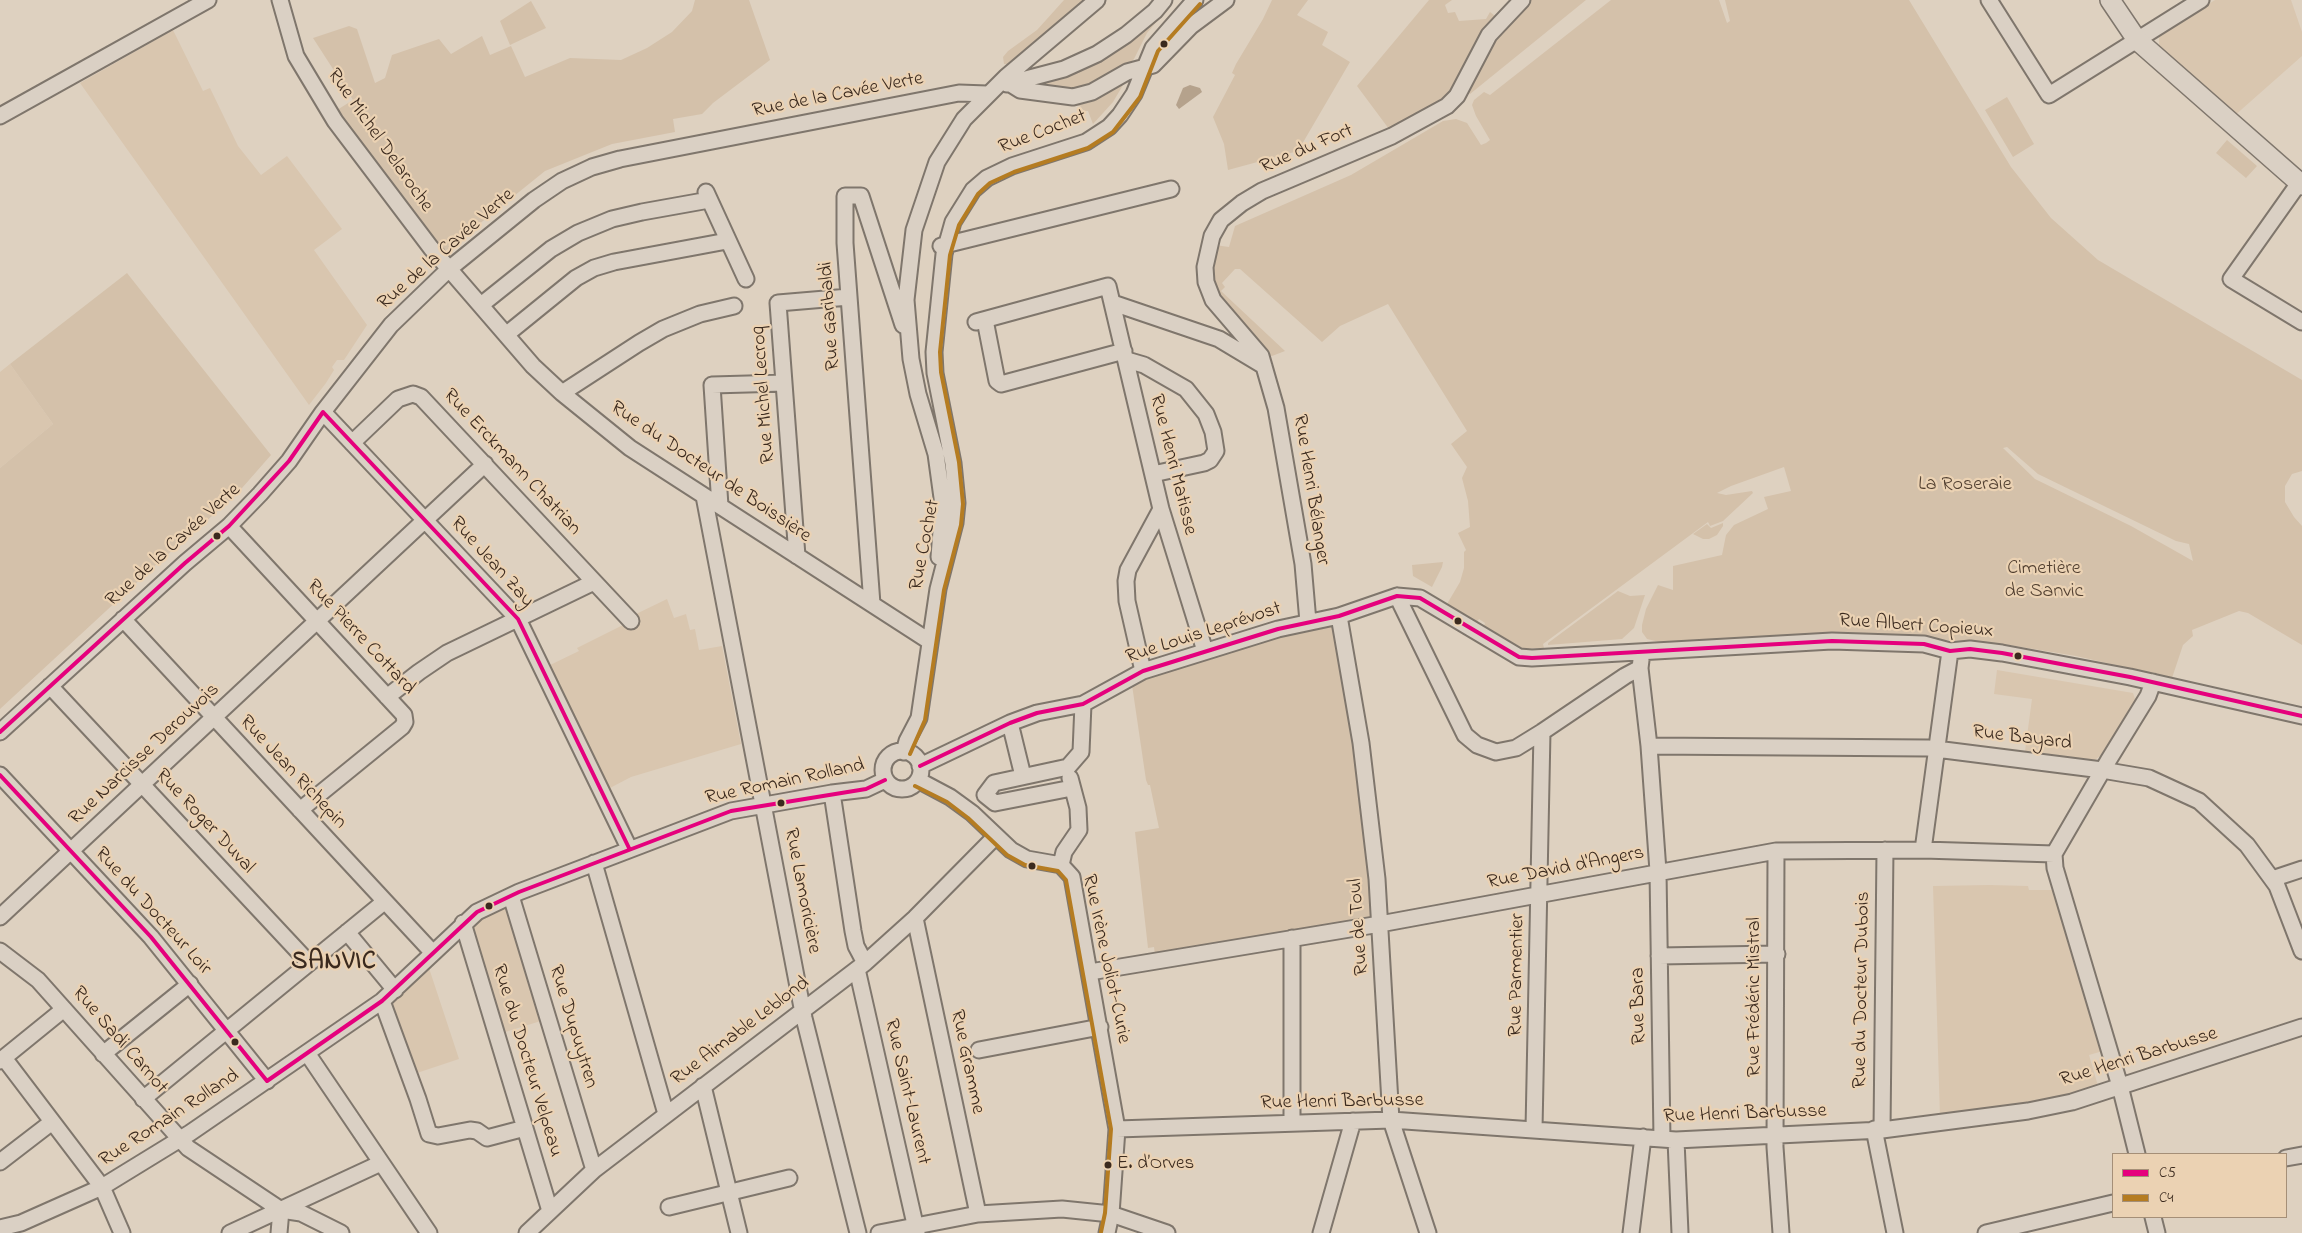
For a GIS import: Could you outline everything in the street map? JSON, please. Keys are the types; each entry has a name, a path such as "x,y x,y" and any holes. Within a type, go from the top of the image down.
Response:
{"main road":[{"path":"2110,0 2137,40 2301,184"}],"street":[{"path":"2,112 208,0"},
{"name":"Rue Michel Delaroche","path":"280,0 296,56 335,121 449,269"},
{"path":"938,589 943,505 936,454 918,394 909,343 906,300 914,230 930,178 937,162 964,119 1097,0"},
{"path":"999,88 1064,69 1097,54 1126,35 1155,11 1164,0"},
{"name":"Rue Cochet","path":"1140,68 1143,46 1153,32 1185,0"},
{"name":"Rue Cochet","path":"904,752 906,741 919,718 938,589 955,523 957,503 952,463 935,373 934,352 944,248 944,226 950,211 969,185 985,172 1004,162 1096,132 1117,105 1161,36 1195,0"},
{"path":"999,88 1073,97 1092,92 1140,68 1153,65 1191,26 1226,0"},
{"name":"Rue du Fort","path":"1264,366 1258,352 1213,300 1206,282 1206,252 1221,220 1242,203 1262,191 1392,136 1447,106 1457,96 1489,35 1522,0"},
{"path":"1989,0 2049,95 2201,0"},
{"name":"Rue de la Cavée Verte","path":"0,732 123,619 229,526 289,461 323,412 391,325 449,269 534,200 562,181 592,167 620,159 959,93 999,88"},
{"path":"2301,184 2231,279 2302,322"},
{"path":"944,248 1170,189"},
{"path":"481,305 551,249 578,233 612,219 708,196 746,279"},
{"name":"Rue Garibaldi","path":"872,604 850,297 845,196 861,196 890,290 909,343"},
{"path":"507,334 576,278 594,268 614,262 728,241"},
{"name":"Rue du Docteur de Boissière","path":"449,269 533,366 562,393 630,448 929,641"},
{"name":"Rue Henri Matisse","path":"1126,355 1001,384 996,381 980,321 1108,286 1126,355 1161,509 1206,651"},
{"name":"Rue Michel Lecroq","path":"797,556 778,303 850,297"},
{"path":"1113,303 1219,339 1264,366"},
{"path":"562,393 639,342 663,329 700,314 734,306"},
{"path":"1126,355 1186,389 1206,414 1213,432 1216,451 1210,460 1153,474"},
{"name":"Rue Henri Bélanger","path":"1264,366 1278,418 1303,564 1308,622"},
{"path":"720,506 712,385 784,383"},
{"name":"Rue Erckmann Chatrian","path":"352,443 398,399 414,394 421,397 631,621"},
{"name":"Rue Jean Zay","path":"323,412 518,619 629,848"},
{"name":"Rue Narcisse Derouvois","path":"0,917 485,464"},
{"name":"Rue Lamoricière","path":"704,496 750,744 764,805 803,1010 858,1233"},
{"path":"1143,670 1131,617 1126,581 1128,570 1161,509"},
{"name":"Rue Pierre Cottard","path":"229,526 404,715 405,722 402,727 300,810"},
{"path":"387,697 447,653 594,582"},
{"path":"1397,596 1465,735 1477,745 1496,752 1516,748 1640,668 1642,651"},
{"name":"Rue Albert Copieux","path":"1308,622 1339,616 1397,596 1420,598 1519,657 1532,658 1832,641 1924,644 1950,651 1970,649 2002,653 2153,682 2302,716"},
{"name":"Rue de Toul","path":"1339,616 1361,743 1377,879 1391,1120 1428,1233"},
{"name":"Rue Jean Richepin","path":"123,619 433,953"},
{"name":"Rue Louis Leprévost","path":"919,773 1010,723 1037,713 1083,704 1143,670 1308,622"},
{"path":"1923,850 1950,651"},
{"name":"Rue Bara","path":"1640,668 1649,746 1658,871 1659,956 1669,1140 1680,1233"},
{"path":"2137,1153 2120,1086 2055,868 2054,854 2102,770 2148,696 2153,682"},
{"name":"Rue Roger Duval","path":"50,686 309,963"},
{"path":"1072,788 995,803 985,795 994,783 1068,767 1081,752 1083,704"},
{"path":"1010,723 1023,776"},
{"name":"Rue Parmentier","path":"1534,1129 1542,732"},
{"name":"Rue Bayard","path":"1649,746 1937,748 2149,778 2199,801 2226,824 2247,846 2272,879 2283,899 2302,952"},
{"path":"904,752 914,756 919,773 911,787 902,789 893,787 885,780 883,770 886,760 894,753 904,752"},
{"path":"1060,865 1064,852 1079,830 1078,808 1068,767"},
{"name":"Rue Irène Joliot-Curie","path":"919,773 972,813 995,837 1011,850 1028,859 1060,865 1072,877 1117,1129 1111,1214 1107,1233"},
{"name":"Rue du Docteur Loir","path":"0,775 151,937 266,1081"},
{"name":"Rue Romain Rolland","path":"0,1228 21,1223 102,1186 179,1139 382,1001 475,914 512,896 594,862 731,810 866,789 885,780"},
{"name":"Rue Saint-Laurent","path":"832,793 853,931 917,1229"},
{"name":"Rue Aimable Leblond","path":"527,1233 594,1170 861,966 915,918 995,837"},
{"name":"Rue du Docteur Dubois","path":"1885,850 1878,1129 1895,1233"},
{"name":"Rue David d'Angers","path":"1090,972 1380,924 1658,871 1776,851 1923,850 2054,854"},
{"name":"Rue Frédéric Mistral","path":"1776,851 1775,1147 1781,1233"},
{"path":"594,862 666,1114"},
{"path":"2272,879 2302,869"},
{"name":"Rue Dupuytren","path":"512,896 594,1170"},
{"path":"143,1099 384,902"},
{"name":"Rue Gramme","path":"915,918 978,1214"},
{"name":"Rue du Docteur Velpeau","path":"464,924 550,1211"},
{"path":"347,932 395,990"},
{"path":"1292,938 1292,1123"},
{"name":"Rue Sadi Carnot","path":"0,951 38,980 188,1148 282,1210 300,1213 341,1233"},
{"path":"1659,956 1776,954"},
{"path":"103,1054 190,984"},
{"path":"382,1001 418,1098 429,1134 438,1136 470,1130 477,1131 487,1138 525,1128"},
{"path":"64,1009 2,1059 102,1186 122,1233"},
{"name":"Rue Henri Barbusse","path":"1117,1129 1391,1120 1669,1140 1776,1136 1878,1129 2028,1111 2072,1102 2302,1027"},
{"path":"979,1050 1100,1028"},
{"path":"307,1053 429,1233"},
{"path":"703,1086 739,1233"},
{"path":"1321,1233 1353,1121"},
{"path":"0,1162 52,1122"},
{"path":"1630,1233 1643,1137"},
{"path":"2287,1158 2302,1155"},
{"path":"230,1233 381,1163"},
{"path":"669,1207 789,1178"},
{"path":"1986,1233 2112,1203"},
{"path":"279,1233 282,1210"},
{"path":"879,1233 917,1229 978,1214 1062,1210 1111,1214 1167,1233"},
{"path":"2153,1218 2157,1233"}],"shaded area":[{"path":"2215,0 2291,0 2302,32 2302,56 2233,117 2159,50 2159,35"},
{"path":"173,30 203,91 210,88 238,146 261,175 287,156 342,229 314,250 367,325 344,360 337,360 332,367 334,370 326,383 309,405 80,83"},
{"path":"1190,85 1200,88 1202,92 1179,109 1176,105 1183,88"},
{"path":"10,364 53,424 0,468 0,372"},
{"path":"667,599 674,618 686,614 690,630 695,629 699,650 722,646 741,744 631,777 608,789 548,666 579,651 577,648 635,619 634,615"},
{"path":"1997,670 2133,693 2136,702 2100,756 2095,760 2025,751 2032,699 1994,694"},
{"path":"1933,886 2028,886 2029,890 2055,890 2103,1051 2089,1055 2098,1086 2040,1102 1940,1117"},
{"path":"507,907 544,1020 502,1033 470,930 472,924"},
{"path":"428,965 459,1059 414,1074 390,1008 390,1001"}],"green space":[{"path":"695,0 749,0 770,60 713,103 702,114 673,119 675,132 612,144 545,171 447,250 441,248 337,110 353,100 313,38 349,26 357,29 375,83 385,78 392,55 439,39 451,54 482,36 490,55 511,46 525,77 570,58 621,60 647,48 672,32 692,11"},
{"path":"1064,0 1085,0 1031,47 1008,64 1004,64 1003,57 1008,51 1037,30"},
{"path":"1272,0 1308,0 1297,15 1328,32 1322,45 1350,62 1298,151 1228,170 1224,144 1213,117 1235,75 1232,73 1236,64"},
{"path":"1429,0 1452,0 1445,5 1448,13 1455,12 1459,21 1486,19 1490,12 1499,19 1488,27 1475,46 1450,93 1443,102 1389,129 1357,86"},
{"path":"1531,0 1586,0 1470,94 1468,92 1472,81 1491,42"},
{"path":"1611,0 1719,0 1727,23 1730,21 1725,0 1909,0 2011,167 2051,218 2098,260 2302,380 2302,471 2292,474 2285,486 2285,502 2302,526 2302,645 2248,613 2239,611 2192,630 2193,636 2183,645 2172,678 2076,656 2009,645 1960,641 1931,639 1668,644 1647,639 1642,632 1646,609 1658,585 1673,590 1673,566 1722,555 1726,535 1734,525 1768,509 1764,497 1791,491 1784,467 1717,493 1726,495 1752,491 1753,493 1723,521 1710,526 1708,522 1543,644 1544,648 1524,649 1484,626 1485,623 1479,619 1477,622 1447,604 1460,582 1464,568 1464,552 1466,550 1458,533 1470,527 1468,501 1462,478 1467,467 1451,444 1467,431 1388,304 1340,326 1322,342 1240,269 1235,269 1222,283 1225,287 1221,291 1285,351 1272,356 1268,355 1218,297 1212,269 1215,245 1229,247 1235,226 1351,175 1443,121 1456,119 1467,123 1481,145 1486,143 1490,140 1472,105 1474,100 1484,92 1490,95","holes":["2007,447 2038,474 2176,541 2189,544 2193,561 2131,526 2035,479 2003,448"]},
{"path":"531,1 546,28 510,45 500,21"},
{"path":"1157,19 1147,33 1134,59 1129,64 1079,91 1036,87 1035,84 1119,48"},
{"path":"1121,82 1123,85 1113,102 1093,124 1088,111 1084,111 1080,106 1069,105 1069,102"},
{"path":"2007,97 2034,144 2013,157 1985,110"},
{"path":"2227,140 2257,166 2246,178 2216,153"},
{"path":"127,273 271,455 235,496 159,562 0,709 0,468 53,424 10,364"},
{"path":"1723,523 1717,535 1709,539 1703,539 1693,534 1707,524 1711,528"},
{"path":"1443,562 1432,587 1413,576 1412,565"},
{"path":"1618,591 1630,596 1645,595 1634,628 1622,639 1548,645 1548,643"},
{"path":"1330,626 1336,630 1355,750 1372,882 1373,916 1369,920 1155,955 1154,947 1148,948 1135,832 1159,828 1150,785 1148,785 1146,780 1132,685 1149,676 1283,634"}],"transit line":[{"name":"C4","path":"910,754 925,720 944,590 961,525 963,504 959,462 941,372 940,352 950,255 959,225 978,194 990,183 1014,172 1088,148 1113,132 1140,97 1158,51 1200,4"},
{"name":"C5","path":"0,732 185,563 229,526 289,461 323,412 518,619 629,848"},
{"name":"C5","path":"920,766 1010,723 1037,713 1083,704 1143,671 1278,629 1339,616 1397,596 1420,598 1519,657 1532,658 1832,641 1924,644 1950,651 1970,649 2002,653 2130,677 2302,716"},
{"name":"C5","path":"0,775 151,937 267,1081 382,1001 477,912 519,892 731,811 866,789 885,780"},
{"name":"C4","path":"915,786 947,802 968,818 1007,855 1025,865 1058,871 1066,880 1111,1129 1105,1213 1101,1232"}],"place":[{"name":"E. d’Orves","path":"1108,1165"}],"district":[{"name":"SANVIC","path":"334,964"}],"park label":[{"name":"La Roseraie","path":"1965,486"},
{"name":"Cimetière de Sanvic","path":"2044,582"}]}
